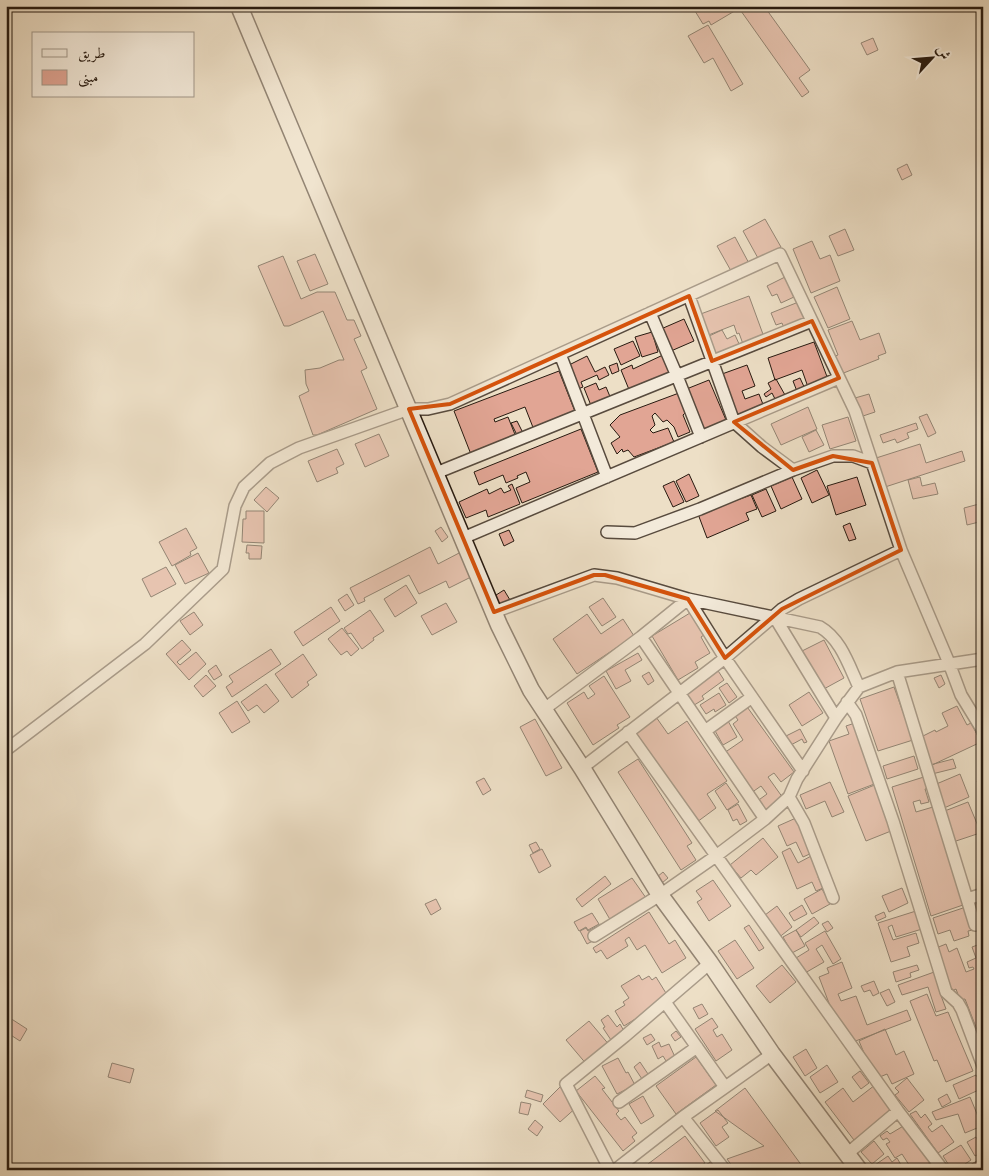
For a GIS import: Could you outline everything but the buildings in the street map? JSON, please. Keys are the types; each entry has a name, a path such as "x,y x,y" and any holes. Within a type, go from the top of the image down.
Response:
{"main road":[{"path":"239,6 494,612 530,690 582,768 660,895 710,963 772,1054 859,1170"}],"street":[{"path":"6,750 145,644 223,569 235,506 244,487 270,463 299,448 409,409 428,410 450,404 780,254 855,412 901,550 961,695 977,712 983,731"},
{"path":"689,296 734,422 762,447 793,470"},
{"path":"650,313 701,437"},
{"path":"436,473 812,321"},
{"path":"560,354 607,477"},
{"path":"463,538 839,378"},
{"path":"607,532 635,533 833,456 853,456 872,463"},
{"path":"582,768 724,658 782,609 901,550"},
{"path":"494,612 594,574 617,578 688,599 820,627 836,639 859,687"},
{"path":"543,710 641,637 688,599"},
{"path":"688,599 724,658 803,771"},
{"path":"774,616 836,718"},
{"path":"641,637 765,819"},
{"path":"594,936 660,895 716,856 765,819 789,797 836,718 859,687 897,672 983,659"},
{"path":"897,672 974,925"},
{"path":"705,731 752,697"},
{"path":"847,702 856,715 892,820 946,992 958,1003 962,1010 983,1066"},
{"path":"628,732 898,1111 943,1170"},
{"path":"789,797 804,823 834,898"},
{"path":"967,899 983,894"},
{"path":"610,1170 566,1084 710,963"},
{"path":"665,1002 725,1088"},
{"path":"619,1102 697,1047"},
{"path":"615,1170 683,1117 772,1054"},
{"path":"847,1154 898,1111"},
{"path":"683,1117 725,1170"}],"highlighted area":[{"path":"689,296 712,361 812,321 839,378 734,422 793,470 833,456 872,463 901,550 782,609 725,658 688,599 605,575 594,575 494,612 409,409 450,404"}]}
